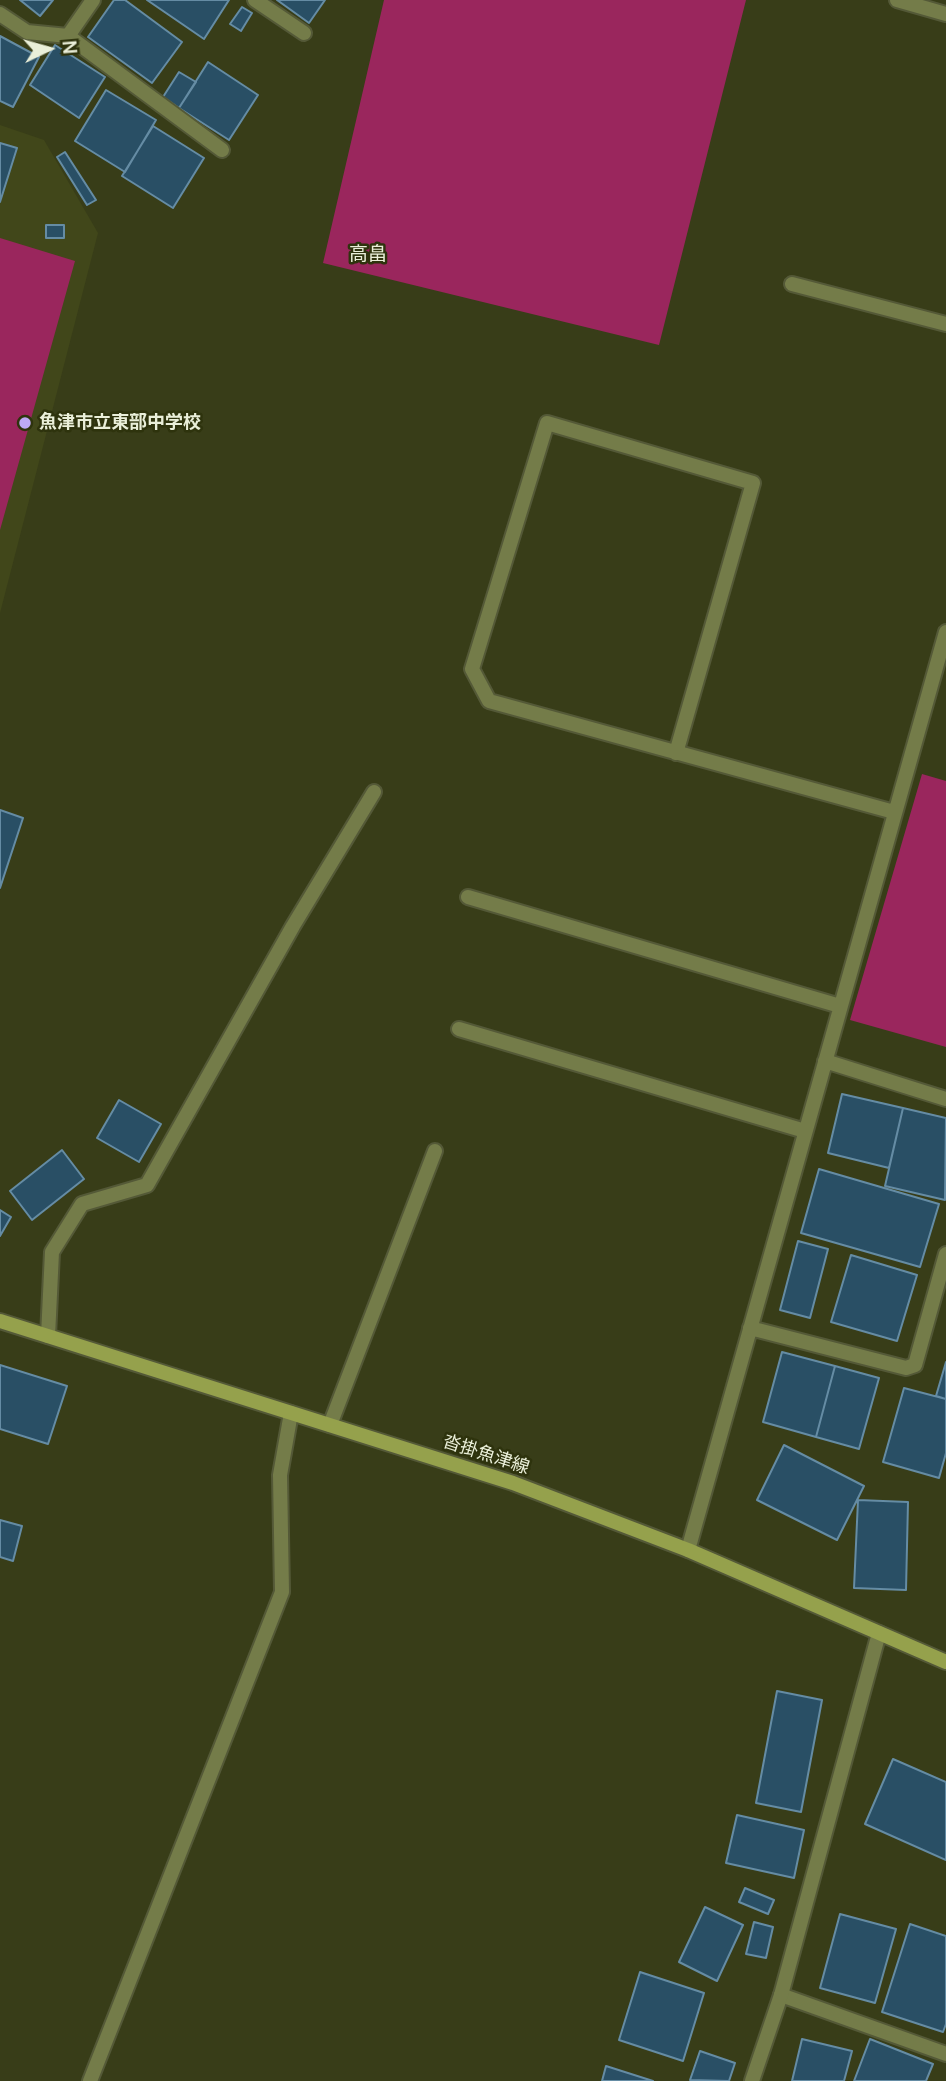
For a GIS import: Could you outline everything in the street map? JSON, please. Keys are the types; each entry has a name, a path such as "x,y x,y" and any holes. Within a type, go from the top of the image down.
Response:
{"main road":[{"name":"沓掛魚津線","path":"0,1321 513,1483 688,1550 946,1662"}],"street":[{"path":"68,36 93,0"},
{"path":"255,0 304,33"},
{"path":"897,0 946,13"},
{"path":"0,14 27,32 68,36 222,150"},
{"path":"792,284 946,324"},
{"path":"676,752 753,483 547,423 472,669 489,701 894,812"},
{"path":"688,1550 946,632"},
{"path":"48,1336 52,1252 82,1204 147,1185 292,926 374,792"},
{"path":"468,897 840,1006"},
{"path":"458,1029 805,1131"},
{"path":"825,1061 946,1099"},
{"path":"330,1425 435,1151"},
{"path":"750,1328 906,1368 915,1365 946,1254"},
{"path":"90,2081 282,1592 280,1475 291,1413"},
{"path":"752,2081 781,1995 880,1633"},
{"path":"781,1995 946,2054"}],"shaded area":[{"path":"384,0 746,0 659,345 323,263"},
{"name":"魚津市立東部中学校","path":"0,125 44,140 98,233 0,613"},
{"path":"0,238 75,261 0,530"},
{"path":"922,774 946,781 946,1047 850,1020"}],"building":[{"path":"20,0 53,0 40,16"},
{"path":"114,0 125,0 182,42 152,83 88,37"},
{"path":"147,0 229,0 204,39"},
{"path":"277,0 325,0 309,23"},
{"path":"242,7 252,13 241,31 230,24"},
{"path":"0,36 39,57 13,107 0,101"},
{"path":"55,45 105,77 79,118 30,85"},
{"path":"208,62 258,95 229,140 179,108"},
{"path":"179,72 196,82 179,108 163,97"},
{"path":"106,90 156,120 125,172 75,141"},
{"path":"153,126 204,158 173,208 122,176"},
{"path":"0,143 17,148 0,202"},
{"path":"65,152 96,200 87,205 57,157"},
{"path":"46,225 64,225 64,238 46,238"},
{"path":"0,810 23,818 0,888"},
{"path":"842,1094 903,1108 889,1168 828,1153"},
{"path":"119,1100 161,1124 139,1162 97,1138"},
{"path":"903,1108 946,1118 945,1200 885,1186"},
{"path":"62,1150 84,1179 32,1220 10,1191"},
{"path":"819,1169 939,1204 920,1267 801,1233"},
{"path":"0,1210 11,1217 0,1236"},
{"path":"798,1241 828,1249 810,1318 780,1310"},
{"path":"851,1255 917,1275 897,1341 831,1322"},
{"path":"782,1352 835,1366 816,1437 763,1422"},
{"path":"946,1362 946,1399 936,1396"},
{"path":"0,1365 67,1386 48,1444 0,1429"},
{"path":"835,1366 879,1378 859,1449 816,1437"},
{"path":"904,1388 946,1399 946,1453 939,1478 883,1462"},
{"path":"784,1445 864,1486 837,1540 757,1500"},
{"path":"858,1500 908,1502 906,1590 854,1588"},
{"path":"0,1520 22,1526 13,1561 0,1557"},
{"path":"777,1691 822,1700 801,1812 756,1803"},
{"path":"893,1759 946,1782 946,1860 865,1824"},
{"path":"737,1815 804,1830 794,1878 726,1863"},
{"path":"745,1888 774,1900 768,1914 739,1902"},
{"path":"705,1907 743,1925 717,1981 679,1962"},
{"path":"840,1914 896,1929 875,2003 820,1988"},
{"path":"754,1922 773,1927 766,1958 746,1954"},
{"path":"910,1924 946,1936 946,2024 943,2032 882,2012"},
{"path":"640,1972 704,1993 683,2061 619,2040"},
{"path":"802,2039 852,2051 844,2081 792,2081"},
{"path":"870,2039 933,2064 926,2081 854,2081"},
{"path":"700,2051 735,2063 729,2081 690,2080"},
{"path":"606,2066 653,2081 602,2081"}],"place":[{"name":"魚津市立東部中学校","path":"25,423"}],"district":[{"name":"高畠","path":"368,255"}]}
